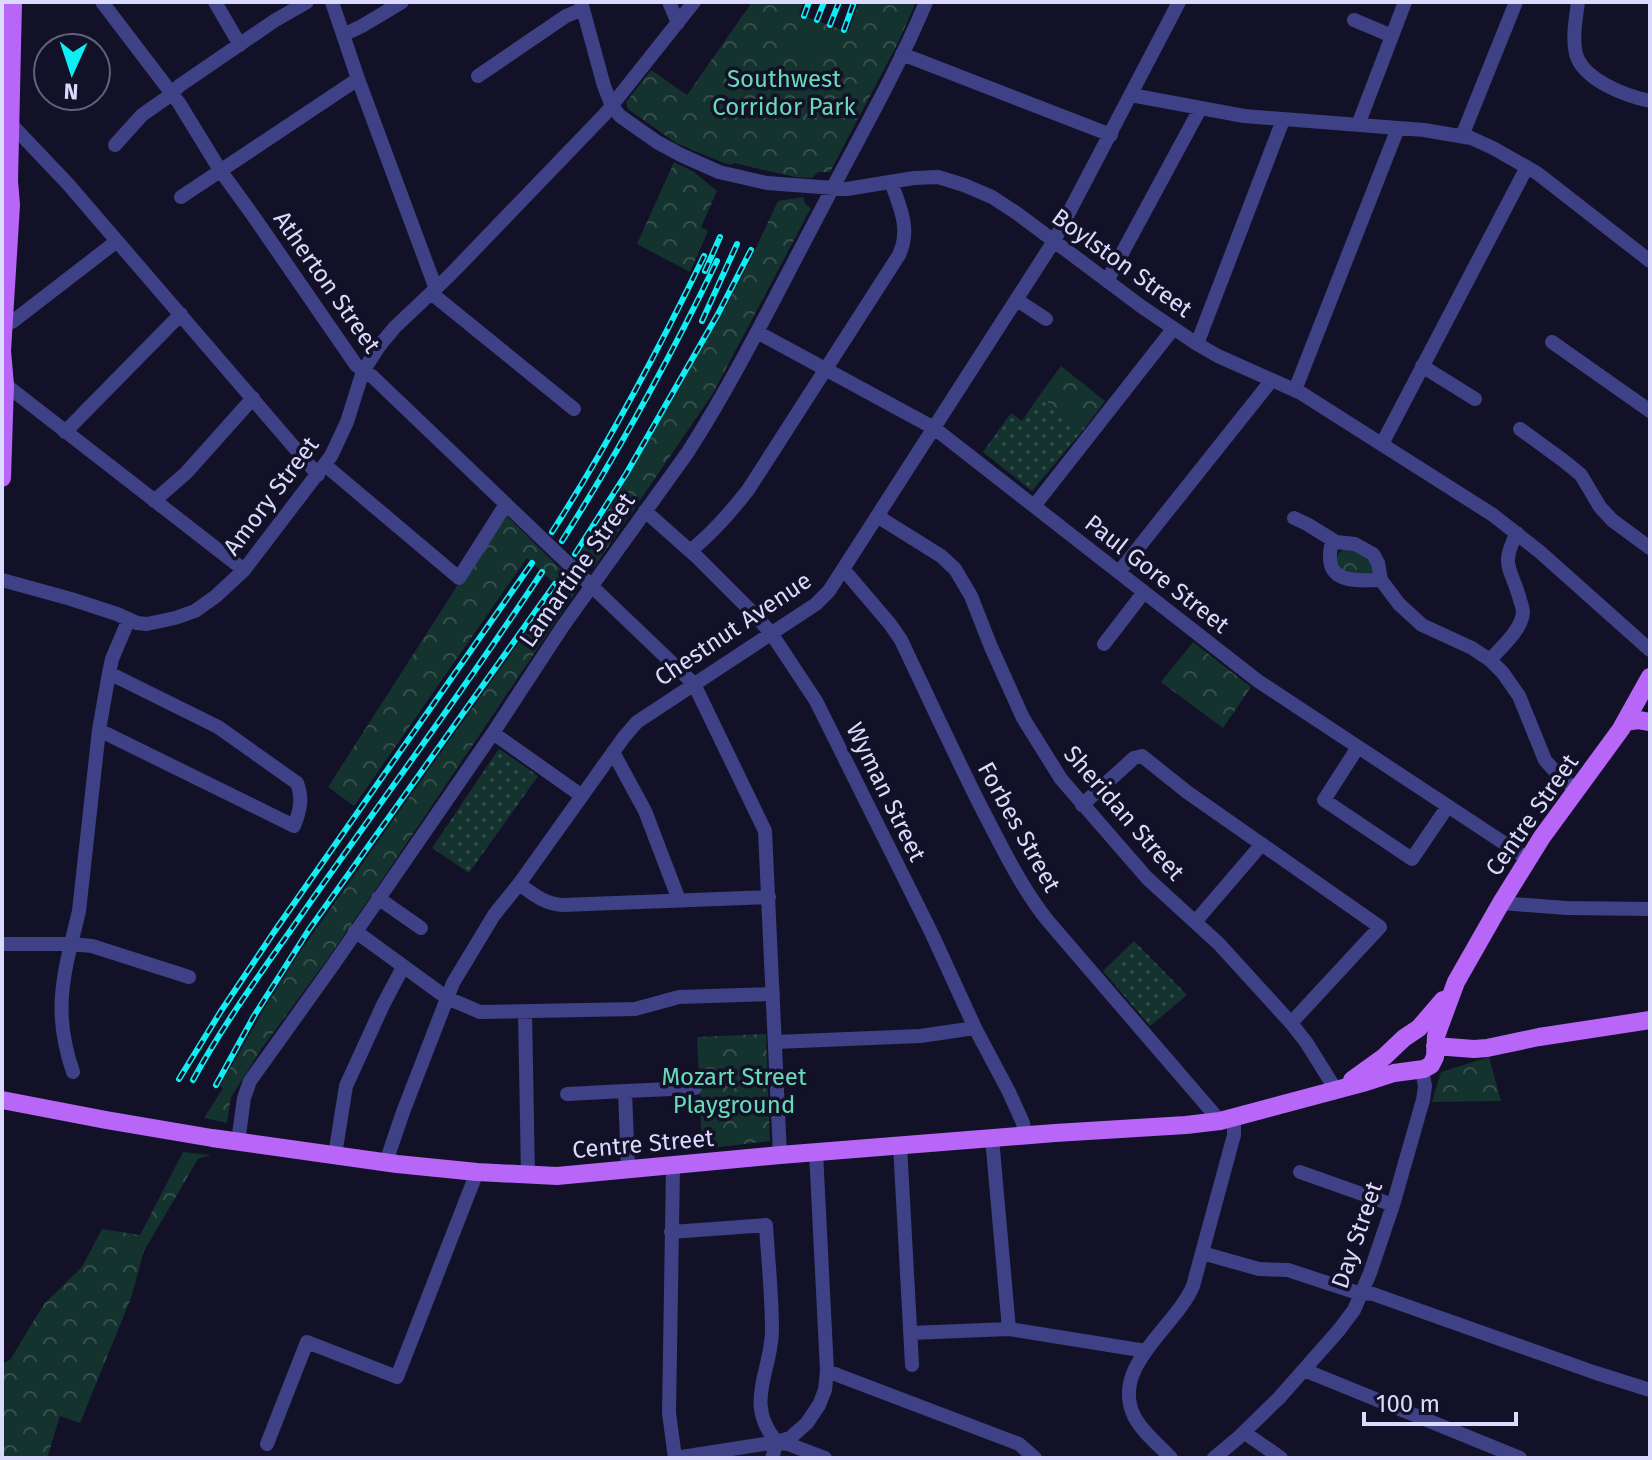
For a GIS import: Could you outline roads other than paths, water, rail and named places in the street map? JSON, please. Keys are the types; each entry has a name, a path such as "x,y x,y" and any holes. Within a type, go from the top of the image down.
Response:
{"main road":[{"path":"2,478 2,351 9,270 13,2"},
{"name":"Centre Street","path":"2,1100 238,1142 386,1162 528,1176 565,1176 780,1155 1227,1120 1394,1073 1428,1059 1456,982 1501,903 1528,859 1625,722 1650,677"},
{"path":"1625,722 1650,722"},
{"name":"Centre Street","path":"1336,1090 1422,1025 1456,982"},
{"path":"1428,1059 1425,1035 1406,1038 1398,1054 1407,1068 1428,1059 1474,1049 1650,1020"}],"street":[{"name":"Atherton Street","path":"102,2 172,94 220,170 356,365 373,377 694,684"},
{"path":"215,2 240,45"},
{"path":"115,145 142,115 179,86 307,2"},
{"path":"332,2 434,291 574,409"},
{"path":"343,35 402,2"},
{"path":"669,2 678,23"},
{"name":"Amory Street","path":"2,580 147,624 195,611 216,596 244,570 322,470 339,442 363,371 389,333 434,291 612,106 694,2"},
{"name":"Lamartine Street","path":"238,1142 247,1085 707,422 832,189 926,2"},
{"name":"Chestnut Avenue","path":"386,1162 453,983 494,915 637,722 821,600 844,570 1054,241 1179,2"},
{"path":"1358,125 1405,2"},
{"path":"1462,136 1516,2"},
{"path":"1578,2 1576,55 1583,67 1618,91 1650,101"},
{"path":"478,76 582,6 612,106"},
{"path":"1354,20 1392,36"},
{"path":"902,54 1111,135"},
{"path":"181,197 358,79"},
{"path":"1131,95 1200,109 1283,120 1462,136 1486,144 1527,167 1650,261"},
{"name":"Boylston Street","path":"612,106 620,116 681,155 711,169 755,181 852,189 938,177 1001,202 1173,329 1218,356 1295,390 1483,508 1517,533 1650,650"},
{"path":"1107,281 1200,109"},
{"path":"1197,344 1283,120"},
{"path":"10,123 68,184 253,398 322,470 459,578 506,504"},
{"path":"1295,390 1398,128"},
{"path":"1382,444 1527,167"},
{"path":"690,551 726,519 748,490 902,250 905,225 891,182"},
{"path":"4,322 12,322 117,241"},
{"path":"1017,300 1046,319"},
{"path":"65,432 181,314"},
{"path":"1034,506 1173,329"},
{"name":"Paul Gore Street","path":"757,332 934,428 1258,681 1528,859"},
{"path":"1552,342 1650,411"},
{"path":"1422,366 1475,399"},
{"path":"1119,572 1271,381"},
{"path":"4,384 244,570"},
{"path":"154,501 186,473 253,398"},
{"path":"1520,429 1581,475 1600,507 1612,520 1650,548"},
{"name":"Wyman Street","path":"645,511 690,551 771,633 816,701 1009,1092 1025,1135"},
{"name":"Sheridan Street","path":"877,516 941,556 959,574 1028,728 1056,773 1147,878 1228,952 1291,1023 1336,1090"},
{"path":"1294,518 1336,542 1355,544 1373,554 1381,580 1399,604 1422,625 1472,648 1490,660 1519,696 1545,760 1577,790"},
{"path":"1490,660 1513,634 1523,611 1507,562 1517,533"},
{"path":"1336,542 1331,546 1329,557 1333,572 1341,577 1363,581 1381,580"},
{"name":"Forbes Street","path":"844,570 898,634 954,754 1029,896 1227,1120"},
{"path":"1104,644 1144,592"},
{"path":"73,1072 60,1017 66,962 79,911 99,730 109,673 129,619"},
{"path":"99,730 294,826 301,801 297,783 218,727 109,673"},
{"path":"694,684 765,831 780,1155"},
{"path":"493,733 582,796"},
{"path":"1358,747 1324,800 1412,859 1448,806"},
{"path":"613,752 645,811 679,900"},
{"path":"1082,805 1134,758 1142,756 1187,792 1380,927 1291,1023"},
{"path":"1195,922 1262,844"},
{"path":"519,884 540,900 551,904 769,897"},
{"path":"378,898 421,928"},
{"path":"1501,903 1650,909"},
{"path":"355,931 447,998 480,1012 635,1009 679,997 773,994"},
{"path":"2,944 92,946 189,977"},
{"path":"335,1155 348,1082 403,967"},
{"path":"525,1011 528,1176"},
{"path":"775,1042 920,1036 975,1028"},
{"name":"Day Street","path":"1214,1458 1245,1433 1304,1370 1343,1325 1363,1293 1393,1205 1424,1095 1428,1059"},
{"path":"567,1094 695,1088"},
{"path":"625,1091 628,1170"},
{"path":"1171,1458 1140,1425 1129,1394 1131,1378 1146,1351 1188,1297 1234,1135 1227,1120"},
{"path":"992,1138 1009,1329"},
{"path":"900,1145 912,1365"},
{"path":"673,1166 669,1418 675,1458 777,1442 794,1435 814,1414 825,1390 827,1371 816,1152"},
{"path":"267,1444 307,1342 397,1377 477,1172"},
{"path":"1300,1172 1393,1205"},
{"path":"671,1232 766,1225 772,1336 760,1394 765,1423 777,1442 825,1458"},
{"path":"1202,1253 1259,1269 1288,1270 1355,1292 1373,1294 1650,1390"},
{"path":"910,1333 1009,1329 1146,1351"},
{"path":"1304,1370 1520,1458"},
{"path":"827,1371 1022,1445 1035,1458"},
{"path":"1245,1433 1281,1458"},
{"path":"772,1458 777,1442"}],"railway":[{"path":"804,16 809,2"},
{"path":"817,20 824,2"},
{"path":"830,25 839,2"},
{"path":"844,30 854,2"},
{"path":"705,271 720,237"},
{"path":"702,321 737,244"},
{"path":"575,554 626,474 751,250"},
{"path":"552,532 632,396 704,256"},
{"path":"562,541 643,404 717,261"},
{"path":"179,1079 274,932 532,563"},
{"path":"193,1080 258,977 542,572"},
{"path":"216,1085 254,1016 308,931 555,584"}],"park label":[{"name":"Southwest Corridor Park","path":"784,93"},
{"name":"Mozart Street Playground","path":"734,1091"}]}
